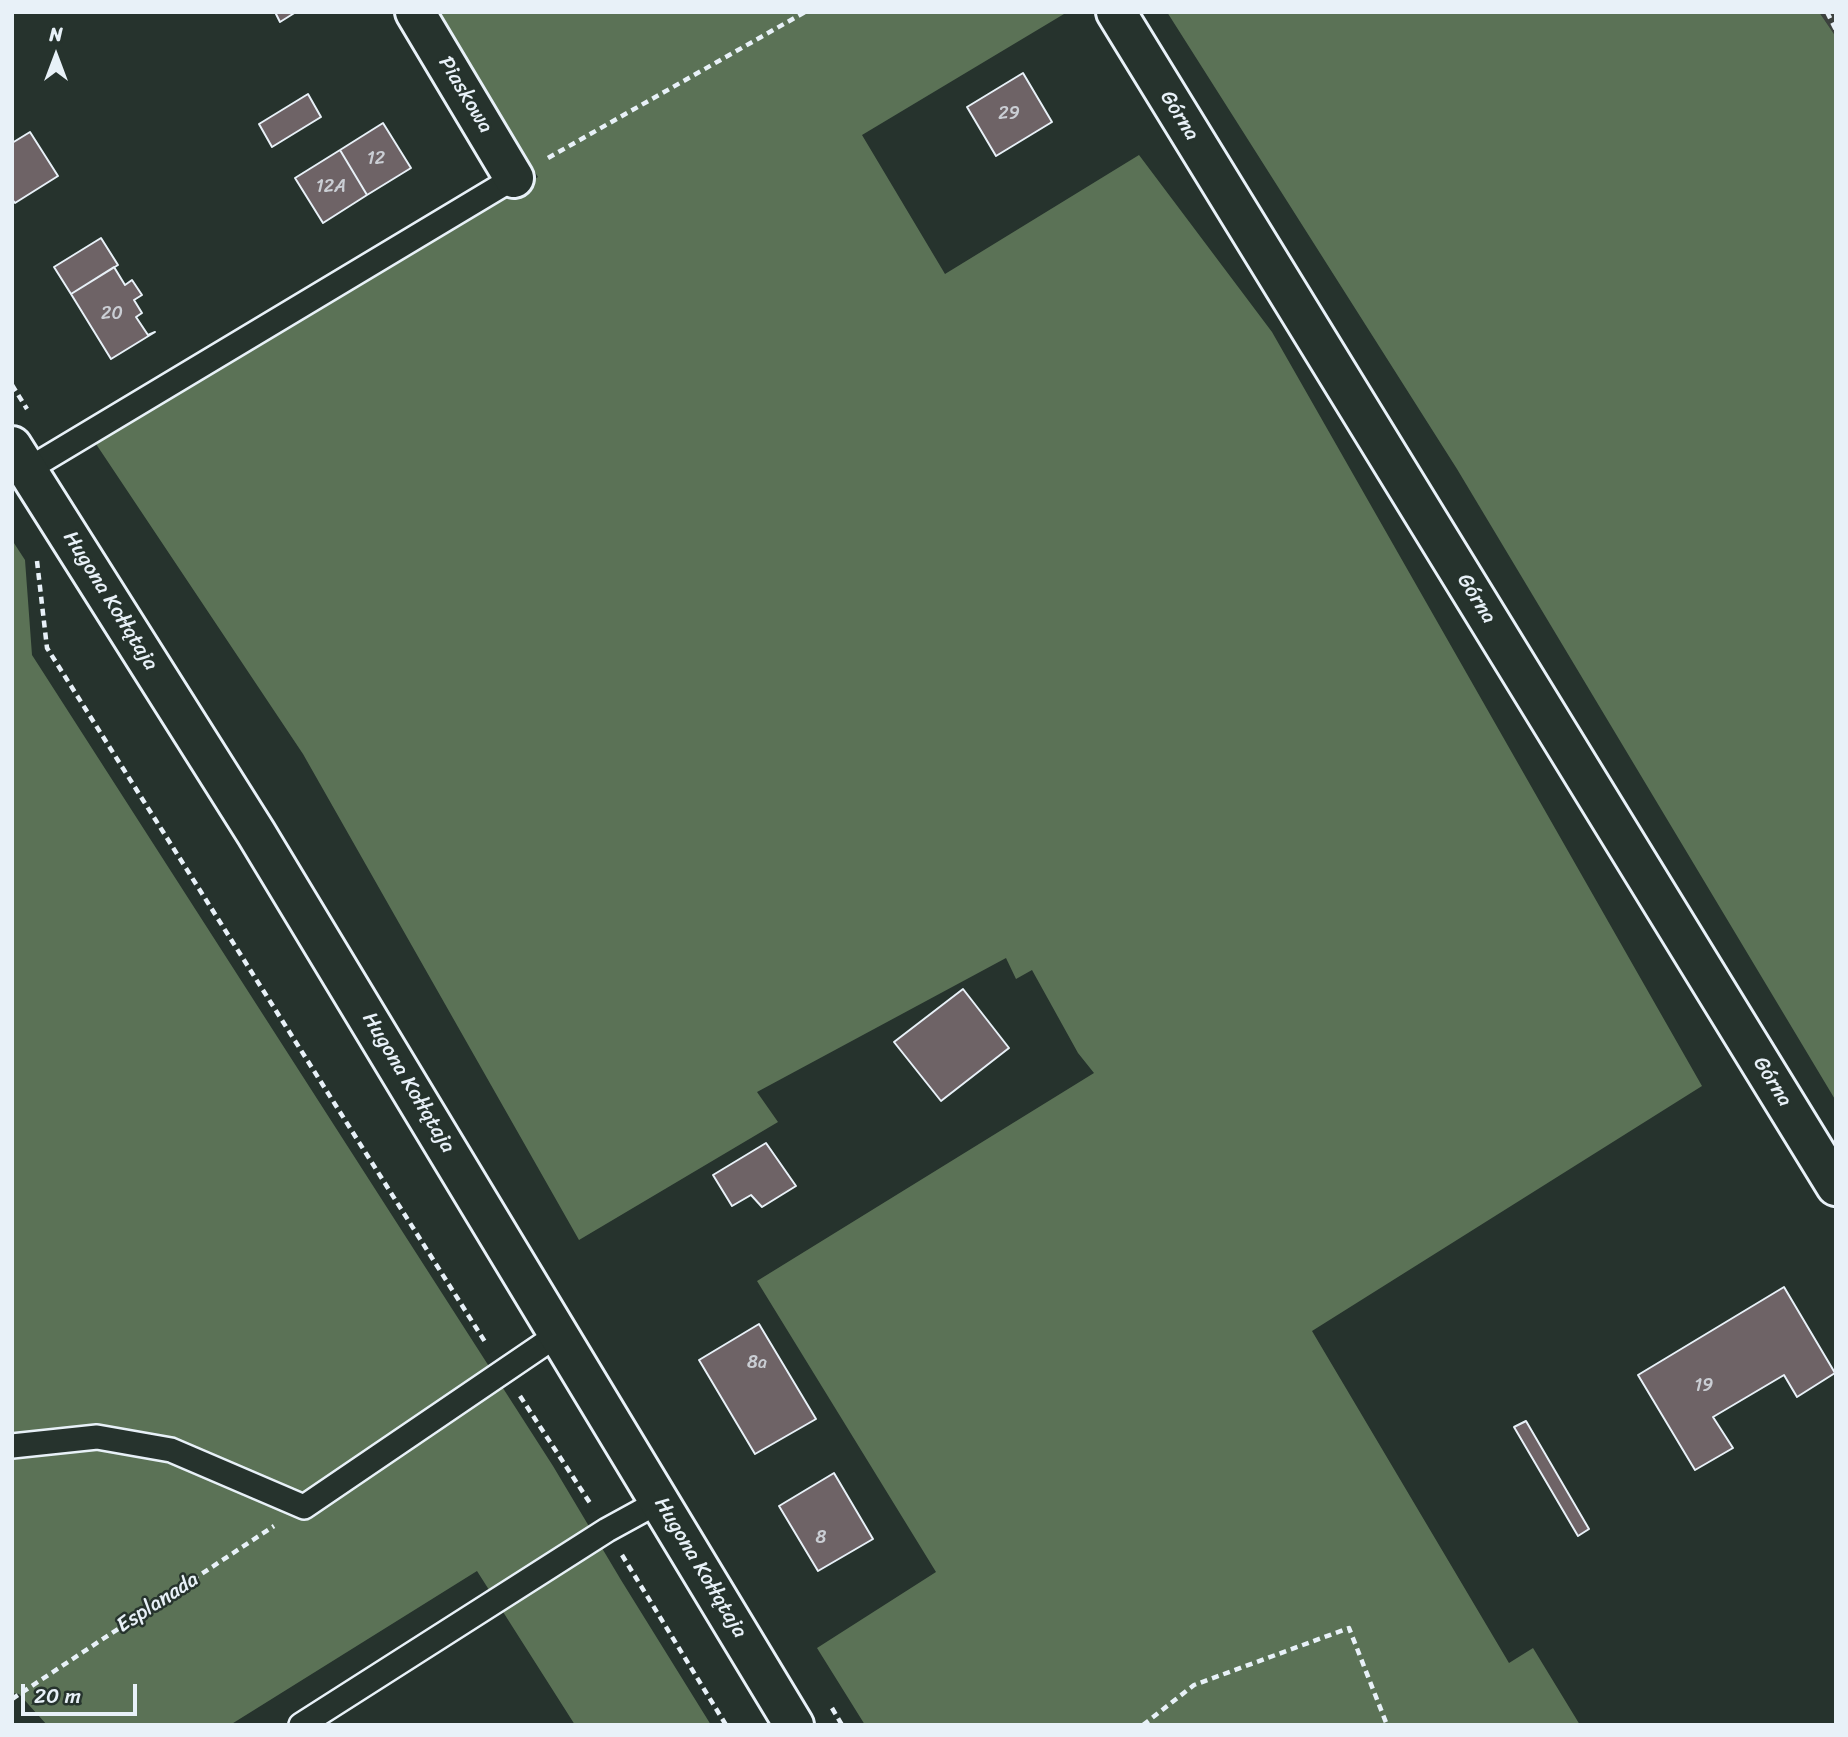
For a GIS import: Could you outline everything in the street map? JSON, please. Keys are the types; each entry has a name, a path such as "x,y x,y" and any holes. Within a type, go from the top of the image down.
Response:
{"street":[{"name":"Piaskowa","path":"415,12 514,178"},
{"name":"Górna","path":"1116,12 1836,1186"},
{"name":"Hugona Kołłątaja","path":"20,458 256,833 794,1725"}],"lane":[{"path":"20,458 514,178"},
{"path":"12,1446 97,1437 171,1450 304,1507 560,1333"},
{"path":"301,1725 607,1531 660,1501"}],"path":[{"path":"514,178 805,12"},
{"path":"1827,12 1836,30"},
{"path":"36,556 47,648 607,1531 726,1725"},
{"name":"Esplanada","path":"12,1699 304,1507"},
{"path":"1143,1725 1194,1685 1349,1628 1387,1725"}],"shaded area":[{"path":"1819,12 1836,12 1836,37"}],"green space":[{"path":"445,12 1063,12 1064,14 862,135 945,274 1139,155 1272,332 1702,1086 1312,1331 1509,1663 1533,1648 1580,1725 865,1725 817,1648 936,1572 757,1281 1094,1073 1078,1053 1032,970 1016,979 1006,958 757,1092 778,1122 579,1240 303,754 94,441 538,177 437,17"},
{"path":"1167,12 1819,12 1836,37 1836,1101 1457,469"},
{"path":"12,540 25,560 32,655 553,1466 711,1725 575,1725 477,1571 230,1725 47,1725 19,1694 12,1693"}],"building":[{"path":"275,12 296,12 280,22"},
{"path":"1023,73 1052,122 996,156 967,107"},
{"path":"308,94 321,117 272,147 259,124"},
{"path":"383,123 411,168 367,195 340,150"},
{"path":"30,132 58,176 15,203 12,199 12,143"},
{"path":"340,150 367,195 323,223 295,178"},
{"path":"101,238 118,265 71,294 54,267"},
{"path":"114,267 125,285 132,280 142,295 134,300 142,313 136,317 148,335 155,332 111,359 71,294"},
{"path":"963,989 1009,1048 941,1101 894,1042"},
{"path":"766,1143 796,1186 762,1207 751,1195 732,1206 713,1175"},
{"path":"1784,1287 1835,1373 1797,1397 1784,1375 1713,1417 1733,1448 1695,1470 1638,1375"},
{"path":"759,1324 816,1419 755,1454 699,1360"},
{"path":"1526,1421 1589,1529 1578,1536 1514,1427"},
{"path":"834,1473 873,1539 818,1571 779,1506"}]}
